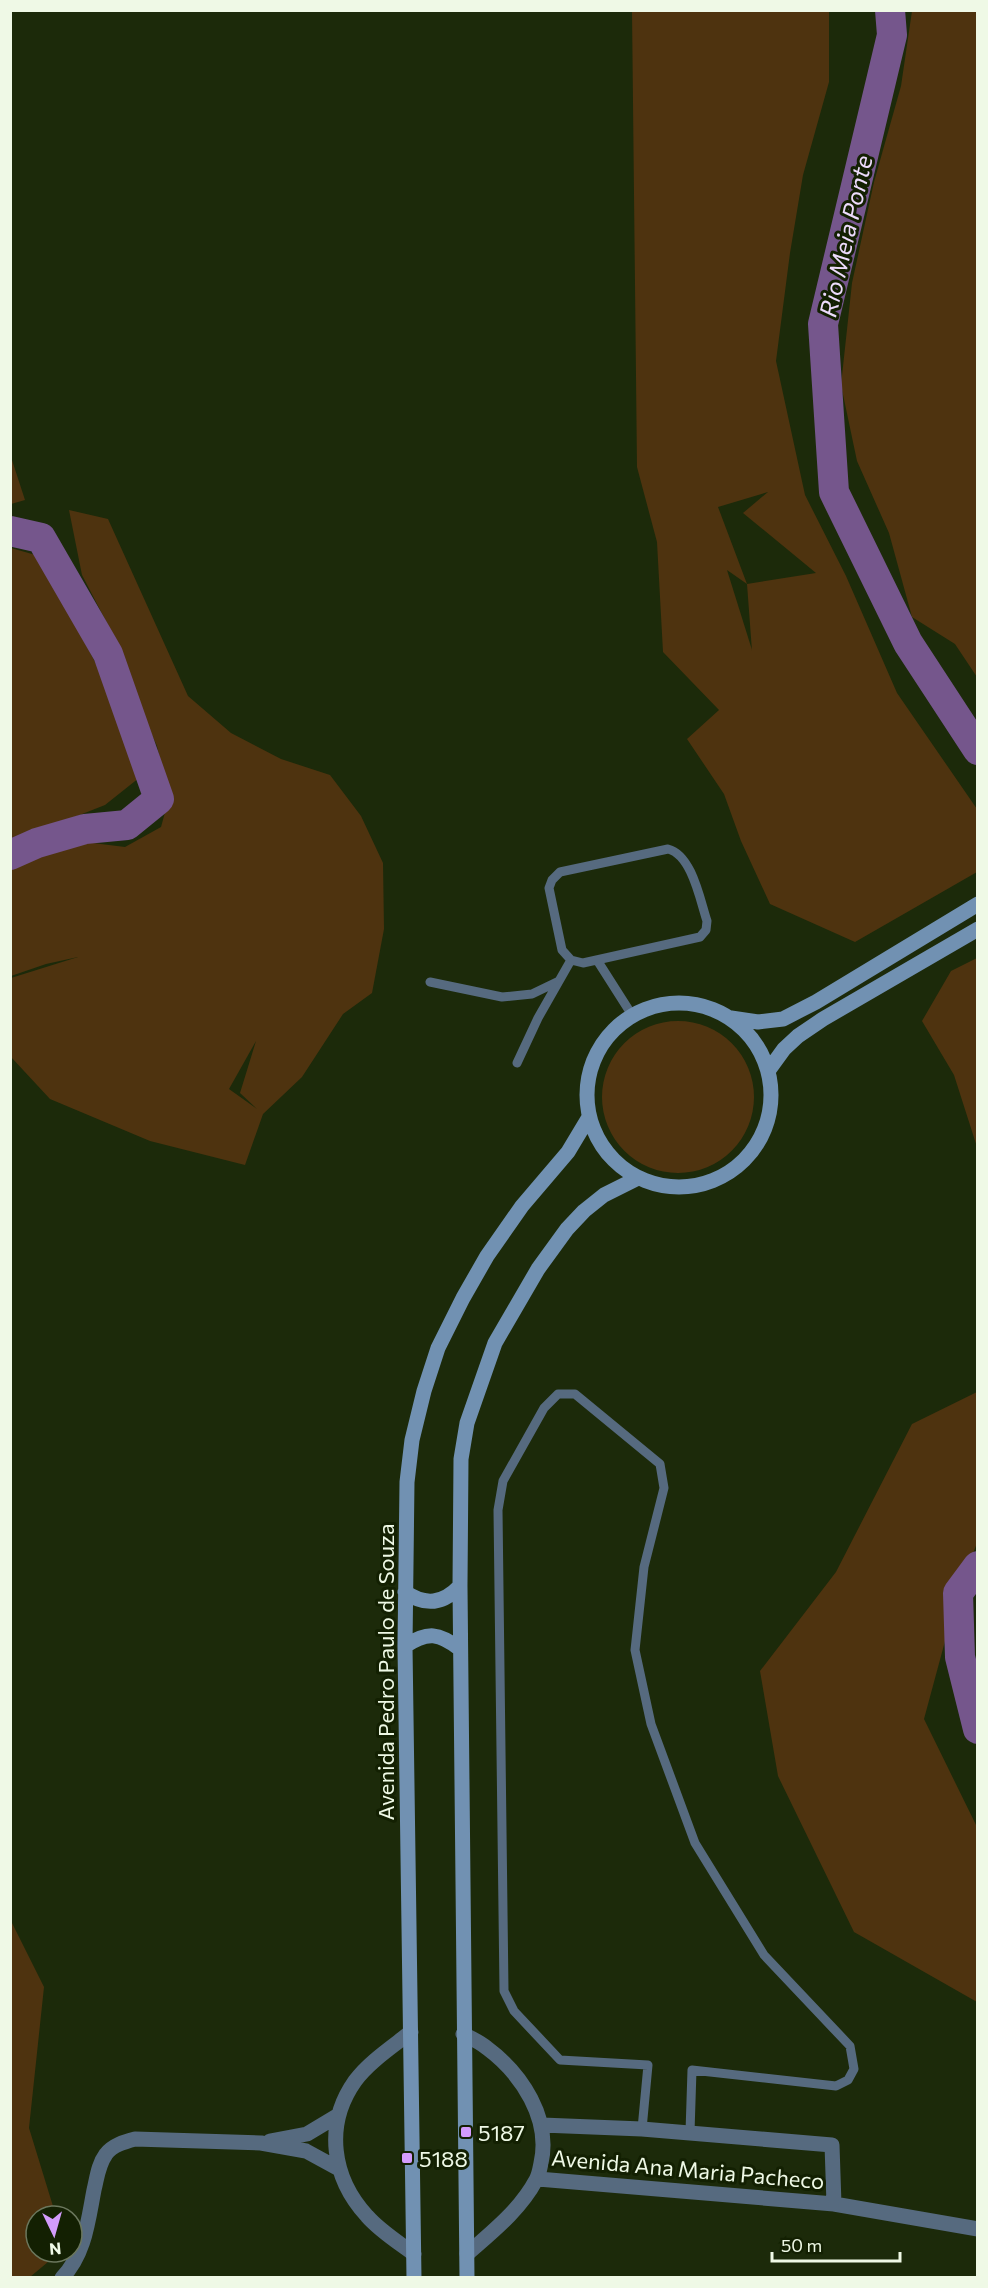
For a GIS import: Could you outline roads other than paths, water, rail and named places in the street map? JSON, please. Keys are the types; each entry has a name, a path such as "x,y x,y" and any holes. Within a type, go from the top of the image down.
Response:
{"main road":[{"path":"729,1018 758,1022 783,1019 816,1002 978,904"},
{"path":"768,1071 784,1049 807,1030 978,930"},
{"path":"681,1003 706,1007 729,1018 746,1032 760,1050 768,1071 772,1094 769,1118 760,1140 746,1159 728,1174 707,1183 683,1188 660,1186 638,1178 617,1165 601,1146 589,1117 586,1099 588,1074 597,1051 612,1031 632,1015 656,1006 681,1003"},
{"name":"Avenida Pedro Paulo de Souza","path":"414,2277 405,1646 407,1482 412,1440 424,1390 438,1348 463,1298 487,1256 522,1206 568,1152 589,1117"},
{"path":"467,2277 460,1586 462,1460 467,1423 495,1343 532,1279 567,1229 584,1210 604,1195 638,1178"},
{"path":"405,1592 416,1599 428,1602 440,1601 460,1586"},
{"path":"405,1646 418,1638 431,1635 445,1637 460,1649"}],"street":[{"path":"411,2032 380,2056 355,2081 337,2116 334,2144 339,2169 353,2199 368,2218 414,2254"},
{"name":"Avenida Ana Maria Pacheco","path":"463,2034 487,2048 511,2070 529,2093 542,2125 544,2150 538,2179 515,2210 467,2254"},
{"path":"261,2143 307,2134 337,2116"},
{"name":"Avenida Ana Maria Pacheco","path":"542,2125 642,2128 832,2145 834,2204"},
{"path":"62,2277 68,2271 83,2244 98,2169 106,2154 117,2145 135,2139 261,2143 306,2151 339,2169"},
{"name":"Avenida Ana Maria Pacheco","path":"538,2179 834,2204 978,2229"}],"lane":[{"path":"668,849 675,850 687,862 707,921 706,930 700,937 597,960 583,963 571,960 562,950 549,888 552,880 560,872 668,849"},
{"path":"517,1063 538,1018 571,960"},
{"path":"597,960 632,1015"},
{"path":"430,982 502,997 532,994 559,981"},
{"path":"642,2128 648,2065 560,2060 514,2011 504,1991 498,1510 503,1481 544,1408 558,1394 574,1394 660,1464 664,1488 644,1567 635,1650 651,1724 695,1844 764,1955 850,2046 854,2069 848,2080 836,2086 692,2070 690,2132"}],"waterway":[{"name":"Rio Meia Ponte","path":"890,10 892,35 823,324 834,492 908,643 978,750"},
{"path":"10,531 41,538 108,654 159,799 127,825 85,829 37,843 10,855"},
{"name":"Rio Meia Ponte","path":"978,1566 958,1593 960,1657 978,1729"}],"place":[{"name":"5187","path":"466,2132"},
{"name":"5188","path":"407,2158"}]}
